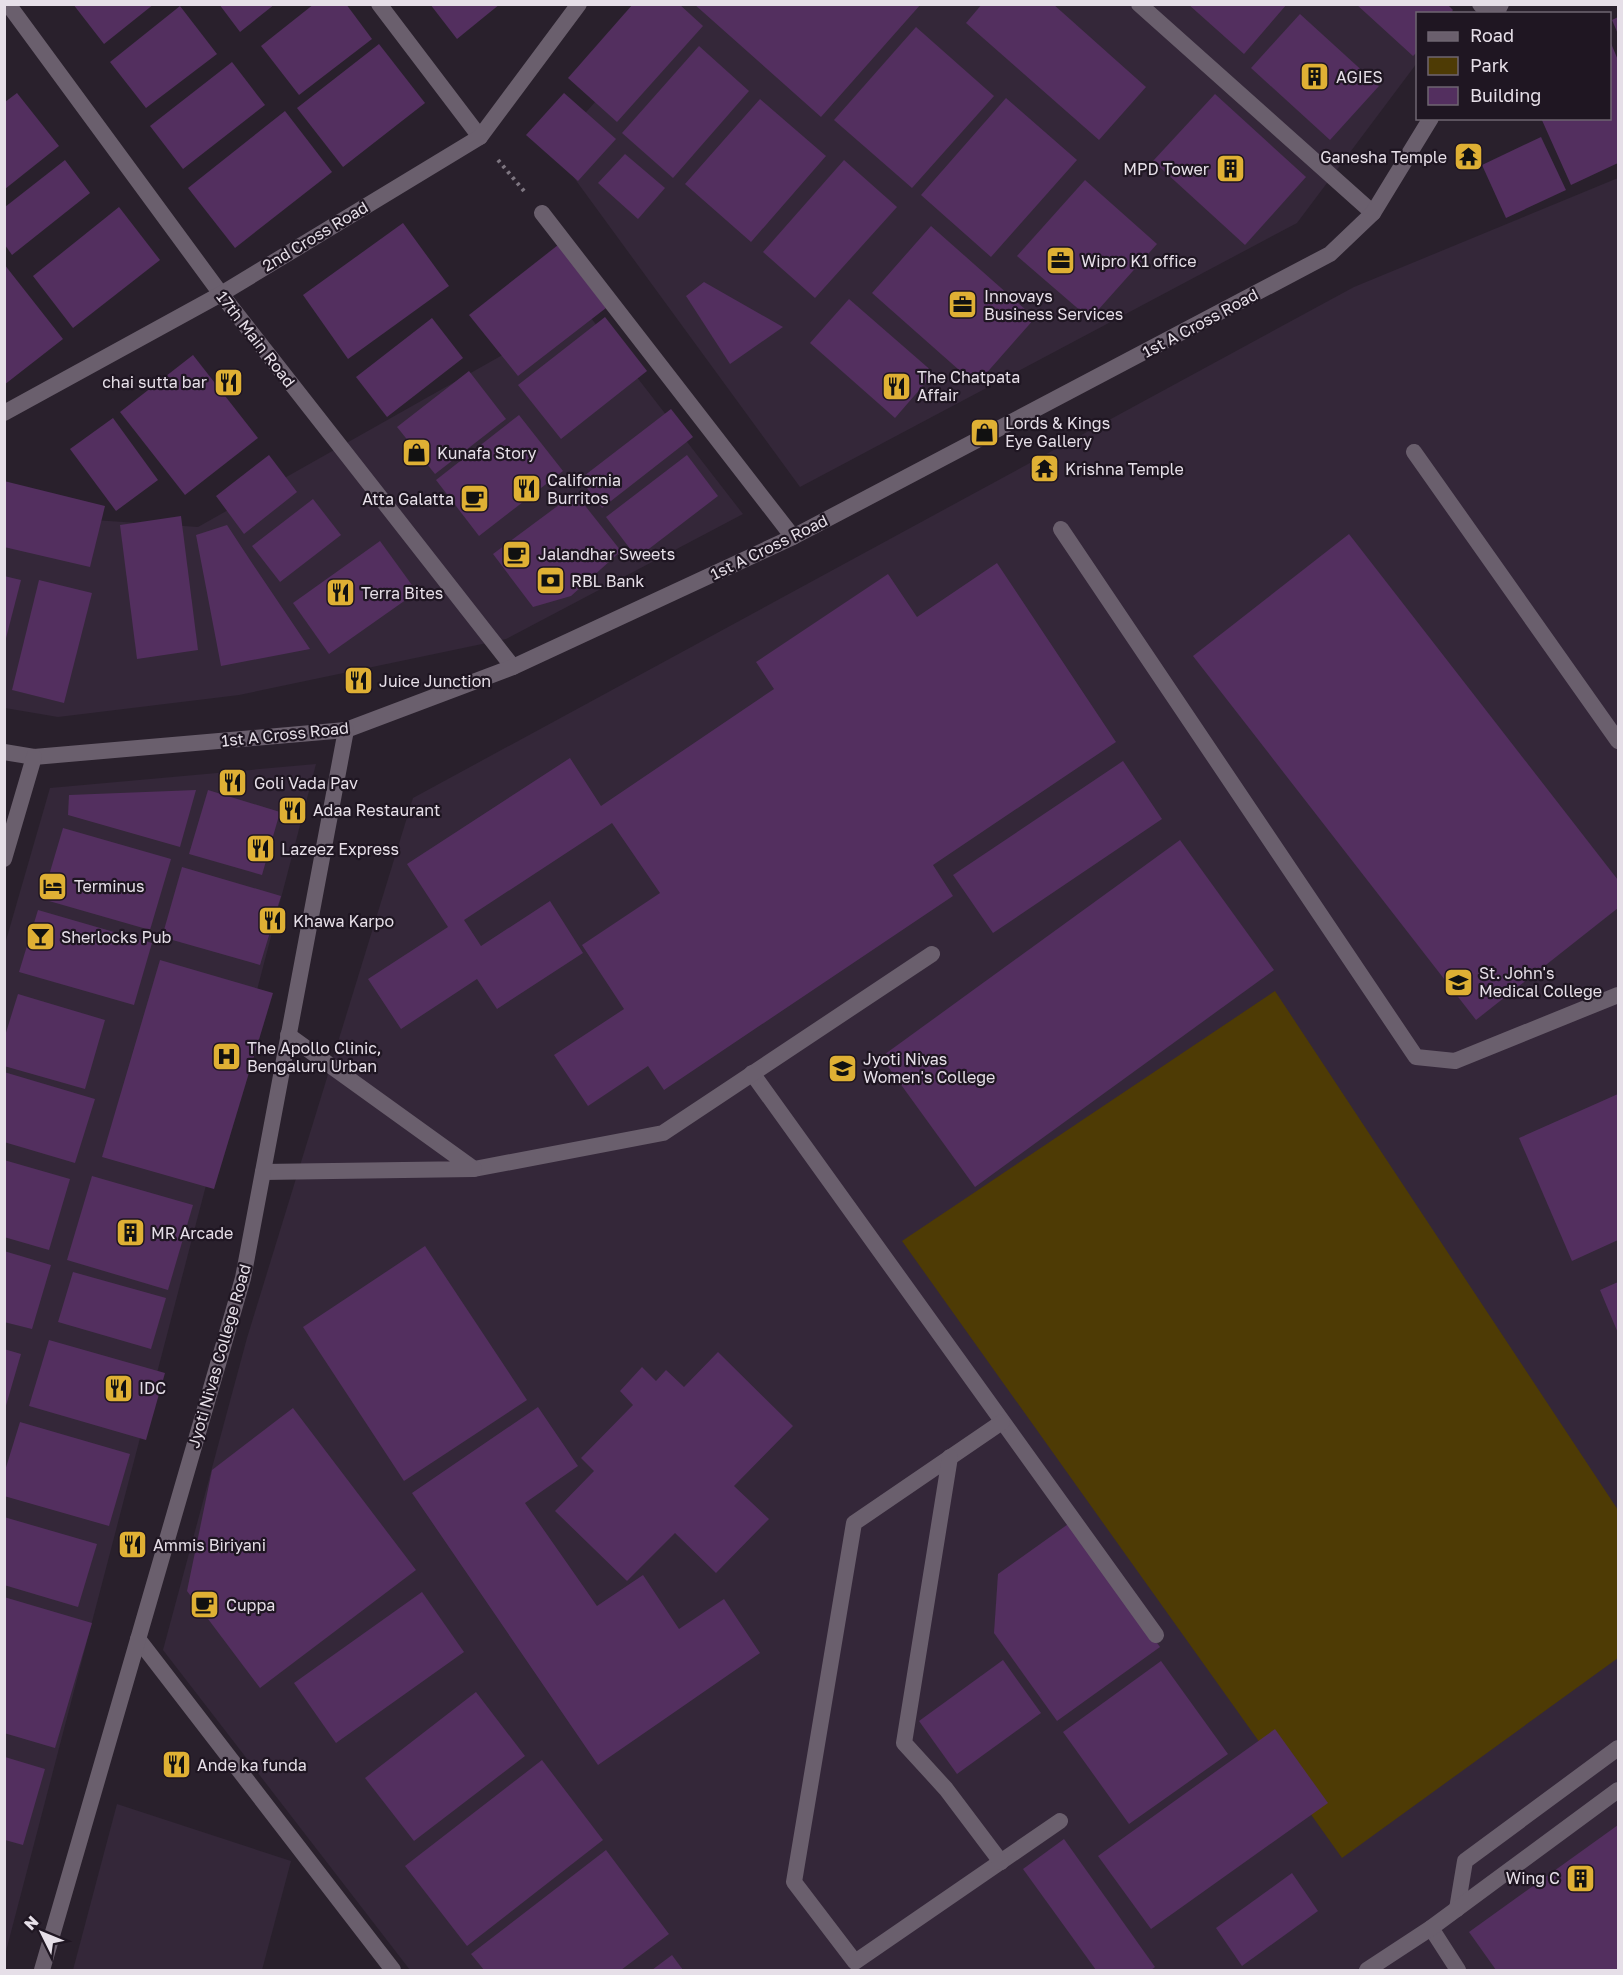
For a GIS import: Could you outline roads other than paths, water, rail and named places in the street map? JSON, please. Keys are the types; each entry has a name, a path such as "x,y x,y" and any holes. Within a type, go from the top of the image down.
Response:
{"street":[{"name":"17th Main Road","path":"8,4 221,294 513,667"},
{"path":"379,4 480,137"},
{"name":"2nd Cross Road","path":"4,413 221,294 480,137 579,4"},
{"path":"1139,4 1373,213"},
{"name":"1st A Cross Road","path":"4,752 34,757 346,730 513,667 793,537 1330,254 1373,213 1430,120"},
{"path":"542,213 793,537"},
{"path":"1414,452 1618,741"},
{"path":"1061,529 1416,1057 1455,1061 1618,995"},
{"name":"Jyoti Nivas College Road","path":"42,1971 243,1278 346,730"},
{"path":"4,859 34,757"},
{"path":"263,1172 474,1169 663,1133 932,954"},
{"path":"288,1035 474,1169"},
{"path":"752,1073 1156,1635"},
{"path":"1002,1422 854,1523 794,1882 855,1962 1060,1821"},
{"path":"950,1457 904,1743 946,1790 1001,1862"},
{"path":"138,1639 393,1971"},
{"path":"1457,1909 1465,1862 1618,1748"},
{"path":"1367,1971 1431,1928 1618,1790"},
{"path":"1431,1928 1458,1971"}],"place":[{"name":"AGIES","path":"1315,77"},
{"name":"Ganesha Temple","path":"1468,157"},
{"name":"MPD Tower","path":"1230,169"},
{"name":"Wipro K1 office","path":"1060,261"},
{"name":"Innovays Business Services","path":"963,305"},
{"name":"chai sutta bar","path":"228,382"},
{"name":"The Chatpata Affair","path":"896,386"},
{"name":"Lords & Kings Eye Gallery","path":"984,432"},
{"name":"Kunafa Story","path":"416,453"},
{"name":"Krishna Temple","path":"1044,469"},
{"name":"California Burritos","path":"526,489"},
{"name":"Atta Galatta","path":"475,499"},
{"name":"Jalandhar Sweets","path":"517,554"},
{"name":"RBL Bank","path":"550,581"},
{"name":"Terra Bites","path":"340,593"},
{"name":"Juice Junction","path":"358,681"},
{"name":"Goli Vada Pav","path":"233,783"},
{"name":"Adaa Restaurant","path":"292,810"},
{"name":"Lazeez Express","path":"260,849"},
{"name":"Terminus","path":"53,886"},
{"name":"Khawa Karpo","path":"272,921"},
{"name":"Sherlocks Pub","path":"40,937"},
{"name":"St. John's Medical College","path":"1458,982"},
{"name":"The Apollo Clinic, Bengaluru Urban","path":"226,1057"},
{"name":"Jyoti Nivas Women's College","path":"842,1068"},
{"name":"MR Arcade","path":"130,1233"},
{"name":"IDC","path":"118,1388"},
{"name":"Ammis Biriyani","path":"132,1545"},
{"name":"Cuppa","path":"205,1605"},
{"name":"Ande ka funda","path":"176,1765"},
{"name":"Wing C","path":"1581,1878"}]}
